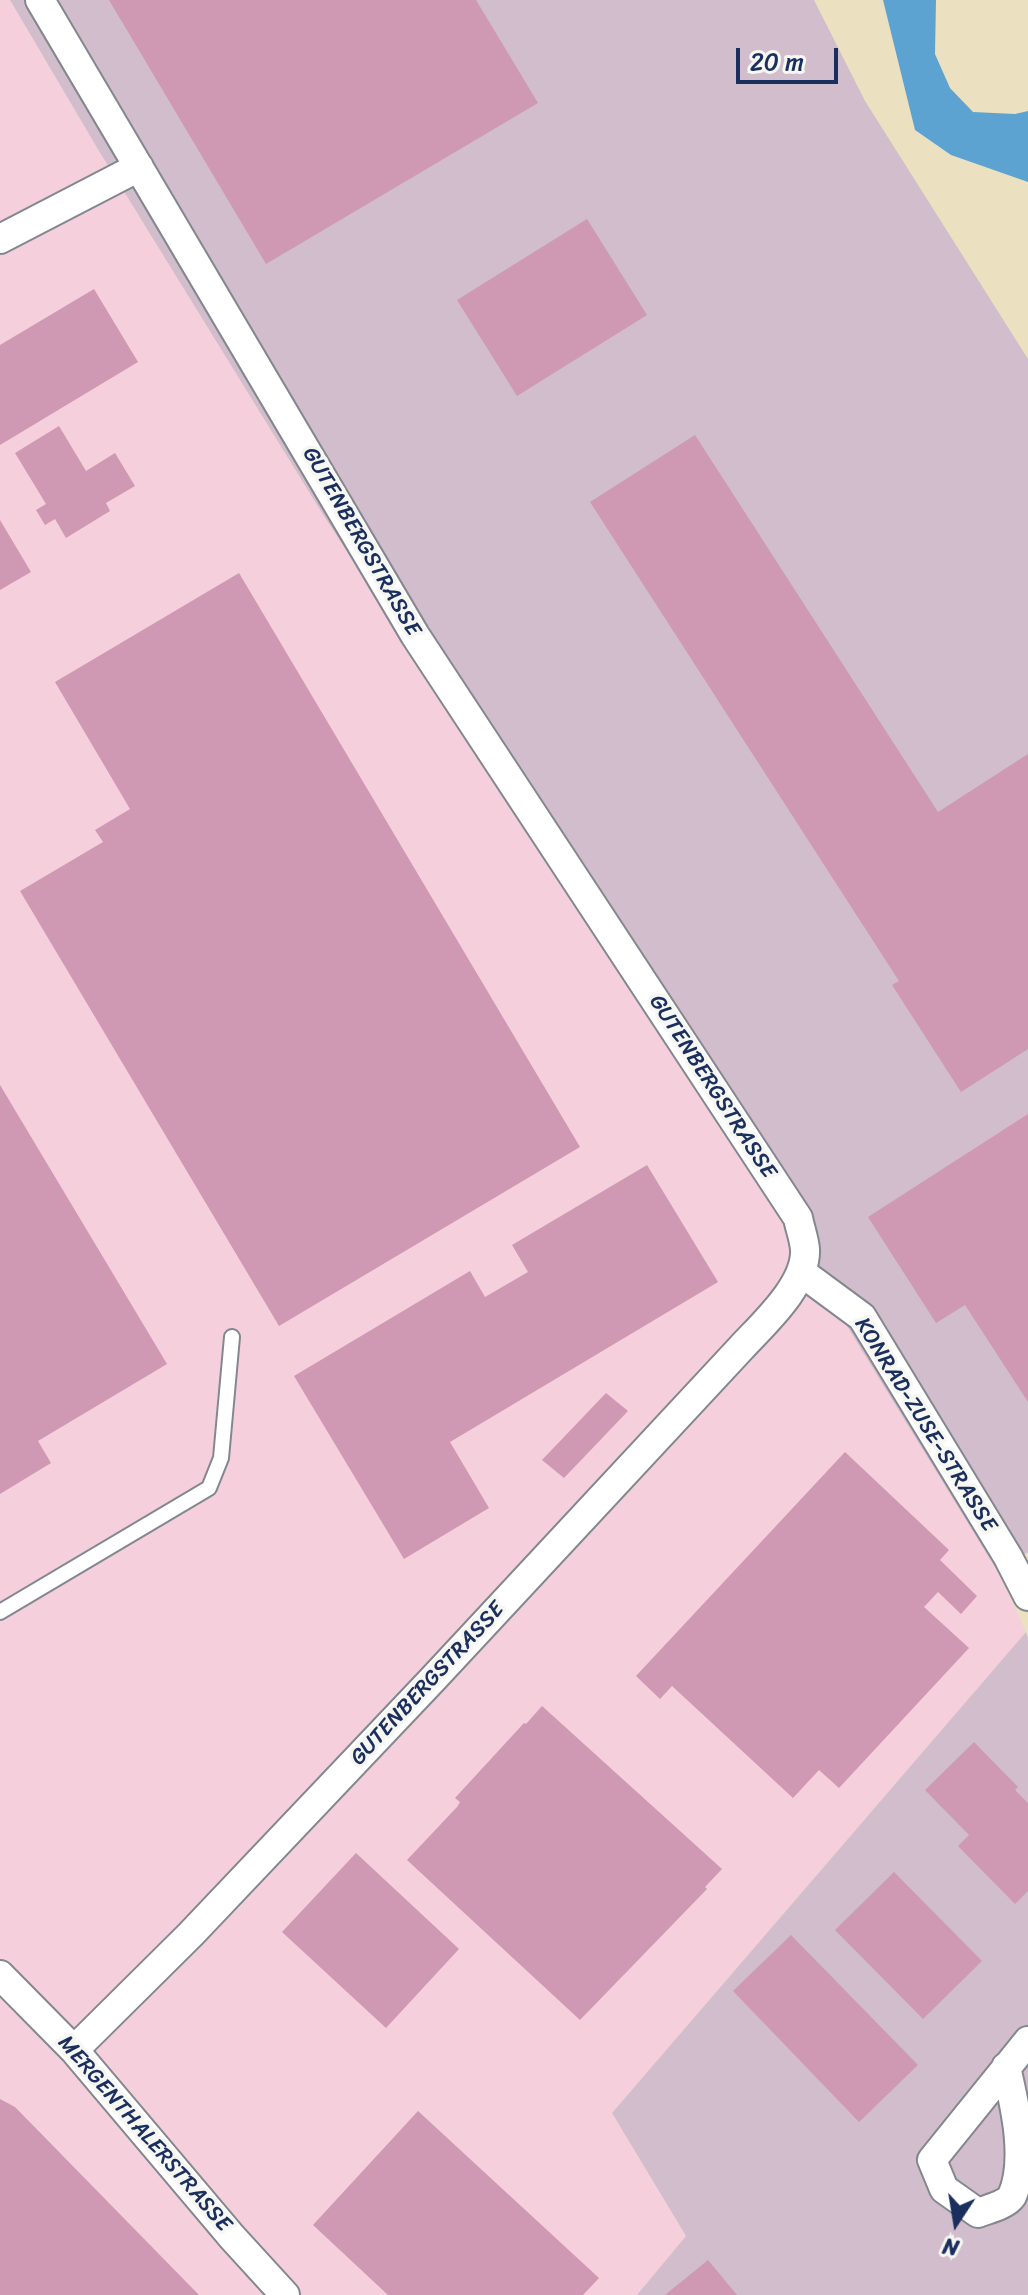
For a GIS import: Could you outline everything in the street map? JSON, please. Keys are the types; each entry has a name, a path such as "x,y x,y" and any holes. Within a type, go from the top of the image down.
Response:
{"street":[{"name":"GUTENBERGSTRASSE","path":"40,0 415,635 798,1218 805,1250 801,1272 782,1302 741,1348 498,1611 191,1934 74,2050"},
{"path":"0,239 139,167"},
{"name":"KONRAD-ZUSE-STRASSE","path":"801,1272 862,1317 1008,1557 1028,1596"},
{"name":"MERGENTHALERSTRASSE","path":"0,1975 74,2050 285,2295"},
{"path":"1006,2067 1022,2136 1024,2172 1011,2199 978,2213 944,2189 932,2160 1006,2067 1028,2041"}],"lane":[{"path":"0,1612 209,1488 221,1458 232,1337"}],"shaded area":[{"path":"0,0 10,0 99,151 322,513 788,1230 998,1571 1026,1632 612,2113 686,2236 637,2295 0,2295"},
{"path":"10,0 814,0 865,101 1028,359 1028,1552 998,1572 788,1230 322,513 99,151"},
{"path":"1026,1632 1028,2295 637,2295 686,2236 612,2113"}],"water":[{"path":"883,0 936,0 935,54 950,88 973,112 1015,114 1028,111 1028,182 951,155 915,130"}],"building":[{"path":"109,0 476,0 538,103 266,264"},
{"path":"587,219 647,315 517,396 457,300"},
{"path":"94,289 138,362 0,445 0,345"},
{"path":"59,426 86,471 115,453 135,486 106,503 110,511 66,538 55,519 45,525 36,510 46,504 15,453"},
{"path":"695,435 938,812 1028,754 1028,1049 961,1092 892,985 899,981 590,502"},
{"path":"0,520 31,572 0,590"},
{"path":"239,573 580,1147 279,1326 20,891 103,842 95,830 130,809 55,682"},
{"path":"0,1085 167,1364 38,1441 51,1463 0,1494"},
{"path":"1028,1114 1028,1402 965,1305 936,1323 868,1217"},
{"path":"647,1165 718,1282 450,1442 489,1508 404,1559 294,1376 470,1271 485,1297 528,1272 512,1245"},
{"path":"606,1393 628,1411 564,1478 542,1460"},
{"path":"845,1452 949,1550 940,1560 977,1596 961,1614 938,1592 924,1607 969,1648 839,1788 819,1770 793,1798 672,1686 660,1699 636,1676"},
{"path":"542,1706 722,1869 705,1887 707,1889 580,2020 407,1860 457,1807 460,1802 455,1798"},
{"path":"974,1742 1018,1787 1015,1790 1028,1803 1028,1891 1015,1904 958,1846 969,1835 925,1790"},
{"path":"356,1853 459,1949 386,2028 282,1932"},
{"path":"894,1872 982,1961 923,2019 835,1930"},
{"path":"791,1935 918,2065 859,2122 733,1991"},
{"path":"0,2099 15,2107 199,2295 0,2295"},
{"path":"418,2111 599,2278 583,2295 388,2295 313,2225"},
{"path":"708,2260 737,2295 665,2295"}]}
